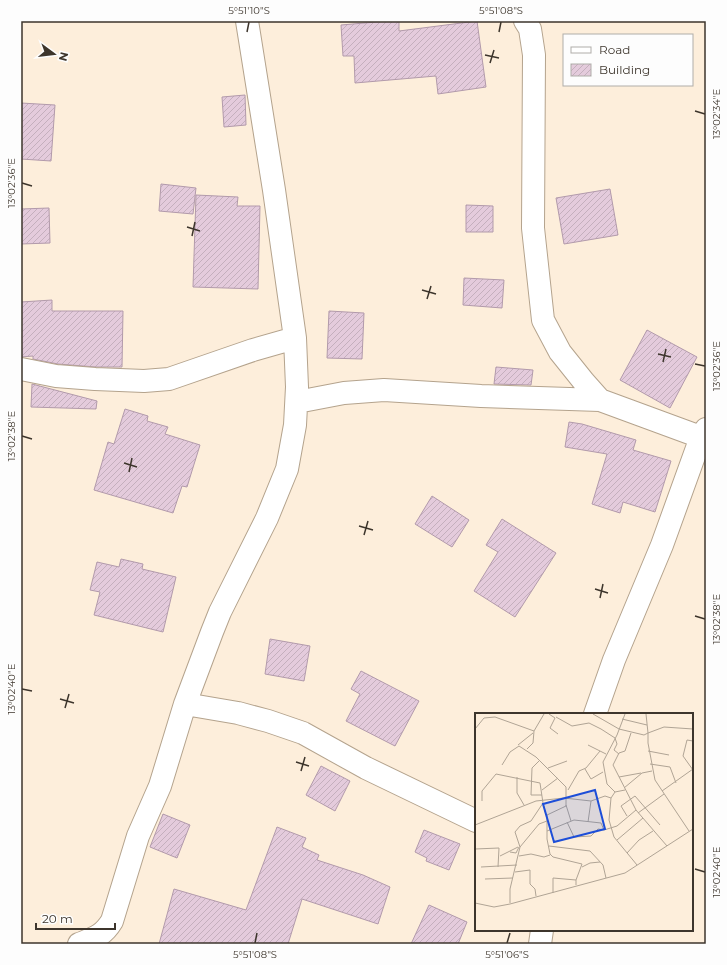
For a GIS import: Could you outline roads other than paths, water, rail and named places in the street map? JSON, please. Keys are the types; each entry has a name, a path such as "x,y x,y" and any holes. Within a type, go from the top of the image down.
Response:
{"street":[{"path":"79,944 100,936 107,930 112,921 138,836 160,786 185,704 220,612 267,518 287,469 296,425 298,387 295,338 274,190 247,21"},
{"path":"525,21 530,29 534,55 533,228 543,320 560,352 600,400"},
{"path":"21,369 56,376 95,380 144,381 169,379 253,350 295,338"},
{"path":"297,402 344,393 384,390 600,400 704,435 662,545 614,660 595,713"},
{"path":"185,704 268,721 302,733 366,768 475,820"},
{"path":"540,944 542,931"}]}
